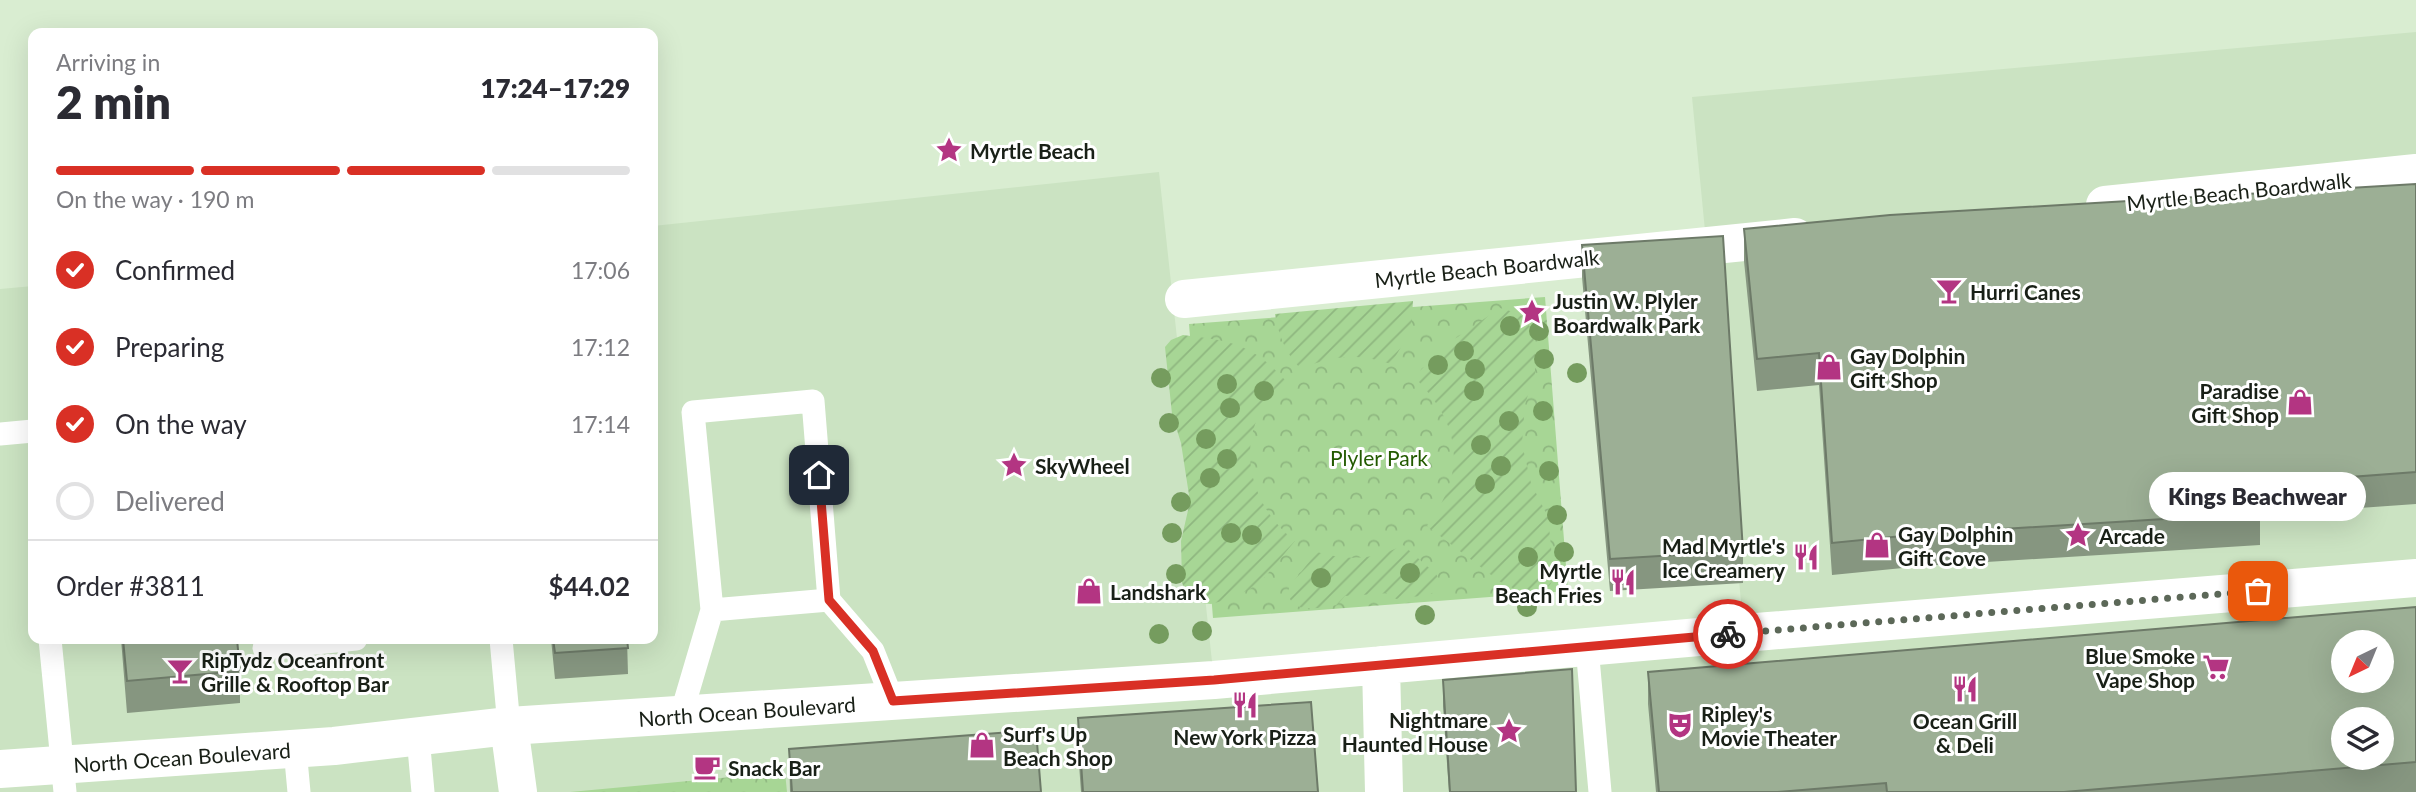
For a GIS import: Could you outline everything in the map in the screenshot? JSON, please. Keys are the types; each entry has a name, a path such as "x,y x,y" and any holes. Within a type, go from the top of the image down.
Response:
{"main road":[{"name":"Myrtle Beach Boardwalk","path":"2069,208 2416,173"},
{"name":"Myrtle Beach Boardwalk","path":"1184,299 1833,233"},
{"name":"North Ocean Boulevard","path":"0,769 64,778 509,726 1200,681 2416,578"},
{"path":"1381,665 1384,792"},
{"path":"509,726 518,792"}],"lane":[{"path":"681,715 712,610 693,412 813,401 829,600 873,651 893,701"},
{"path":"0,434 28,431"},
{"path":"712,610 829,600"},
{"path":"51,644 64,778"},
{"path":"264,648 305,644"},
{"path":"501,644 509,726"},
{"path":"1587,647 1600,792"},
{"path":"418,737 424,792"},
{"path":"295,749 299,792"}],"shaded area":[{"path":"2416,32 2416,792 0,792 0,289 28,286 28,644 658,644 658,225 1159,172 1214,680 1744,632 1692,97"}],"green space":[{"name":"Plyler Park","path":"1545,297 1568,591 1213,618 1189,324"},
{"path":"1413,301 1411,330 1391,364 1368,358 1346,357 1301,369 1284,344 1275,314"},
{"path":"1500,308 1520,314 1531,328 1535,344 1535,374 1525,404 1522,444 1531,483 1548,517 1554,577 1550,585 1537,592 1522,591 1499,581 1427,526 1449,487 1454,449 1442,413 1414,377 1443,347"},
{"path":"1183,335 1239,346 1261,358 1285,380 1259,415 1250,450 1251,467 1262,501 1271,516 1295,541 1265,577 1250,589 1211,604 1202,603 1186,591 1182,583 1181,541 1189,495 1181,443 1172,414 1165,347 1171,340"},
{"path":"1403,545 1436,574 1439,579 1434,592 1396,599 1390,593 1345,596 1337,605 1313,608 1298,606 1289,596 1289,587 1317,552 1361,558 1382,554"},
{"path":"785,772 787,792 570,792"}],"building":[{"path":"2416,184 2416,472 2258,484 2260,513 1923,534 1832,543 1819,353 1757,359 1744,229 1890,215"},
{"path":"1723,236 1743,551 1610,559 1582,245"},
{"path":"2416,607 2416,762 2394,764 2394,707 2331,707 2331,769 2064,792 1887,792 1886,783 1778,792 1659,792 1648,672"},
{"path":"123,644 237,644 240,671 127,681"},
{"path":"554,644 628,644 628,648 555,653"},
{"path":"1572,669 1576,792 1450,792 1443,680"},
{"path":"1311,702 1318,792 1083,792 1078,718"},
{"path":"1036,730 1041,792 792,792 789,749"}],"way so far":[{"path":"1728,634 2258,591"}],"place":[{"name":"Myrtle Beach","path":"949,150"},
{"name":"Hurri Canes","path":"1949,291"},
{"name":"Justin W. Plyler Boardwalk Park","path":"1532,312"},
{"name":"Gay Dolphin Gift Shop","path":"1829,367"},
{"name":"Paradise Gift Shop","path":"2300,402"},
{"name":"SkyWheel","path":"1014,465"},
{"name":"Arcade","path":"2078,535"},
{"name":"Gay Dolphin Gift Cove","path":"1877,545"},
{"name":"Mad Myrtle's Ice Creamery","path":"1806,557"},
{"name":"Myrtle Beach Fries","path":"1623,582"},
{"name":"Landshark","path":"1089,591"},
{"name":"Kings Beachwear","path":"2258,591"},
{"name":"Blue Smoke Vape Shop","path":"2216,667"},
{"name":"RipTydz Oceanfront Grille & Rooftop Bar","path":"180,671"},
{"name":"Ocean Grill & Deli","path":"1965,689"},
{"name":"New York Pizza","path":"1245,705"},
{"name":"Ripley's Movie Theater","path":"1680,725"},
{"name":"Nightmare Haunted House","path":"1509,731"},
{"name":"Surf's Up Beach Shop","path":"982,745"},
{"name":"Snack Bar","path":"707,767"}],"route":[{"path":"819,475 829,600 873,651 893,701 1214,680 1728,634"}]}
